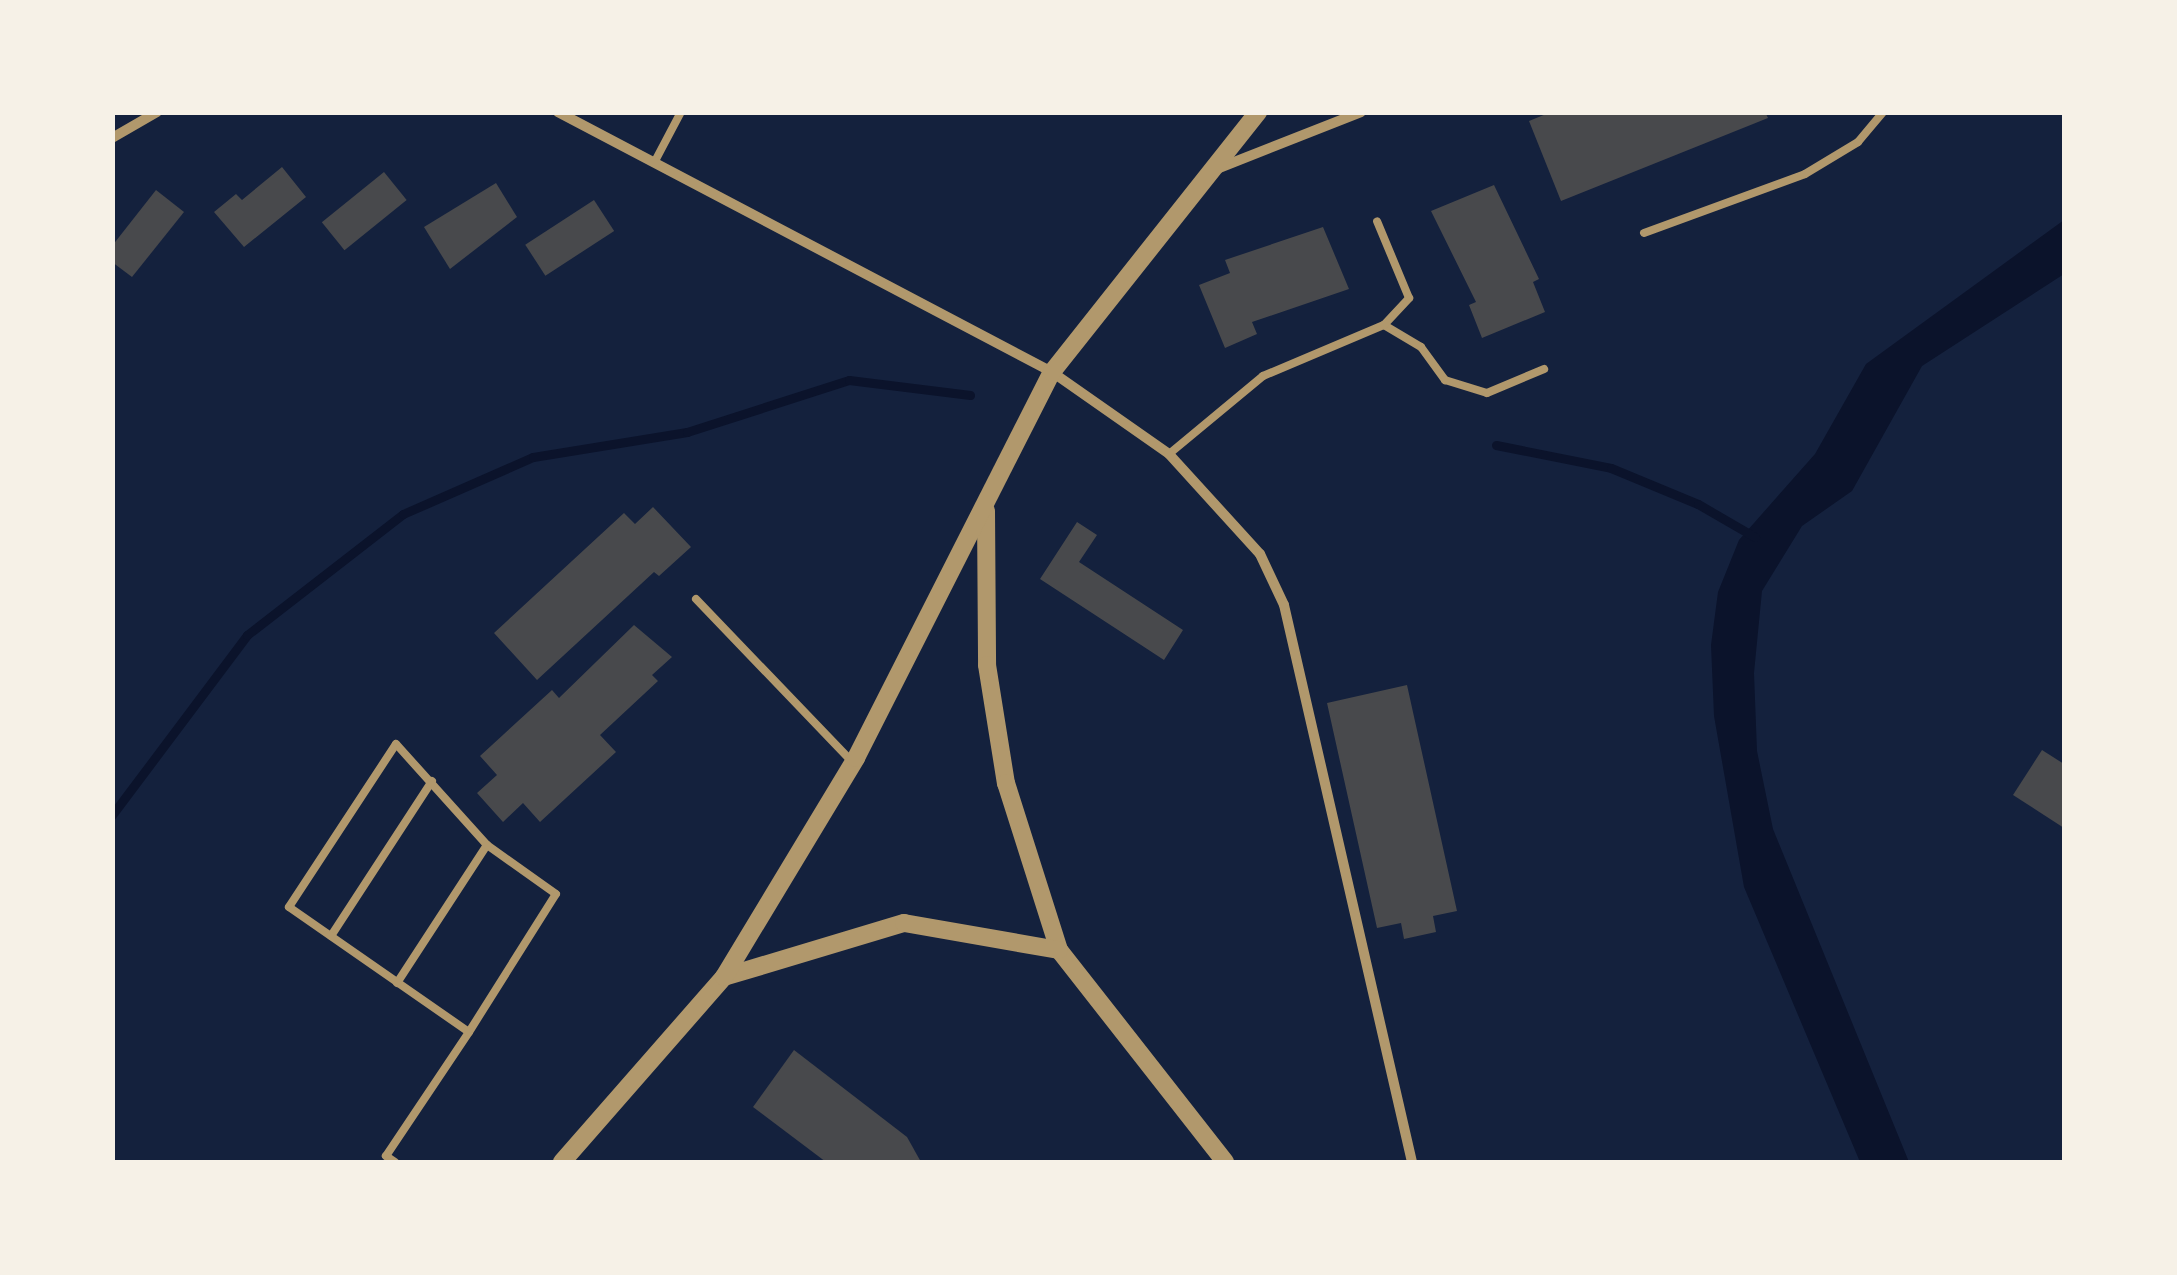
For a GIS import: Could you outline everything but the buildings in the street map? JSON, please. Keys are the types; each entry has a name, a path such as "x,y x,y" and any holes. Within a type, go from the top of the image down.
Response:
{"street":[{"path":"112,138 158,112"},
{"path":"558,112 1052,372 1169,454 1260,554 1284,605 1412,1162"},
{"path":"562,1162 724,977 853,763 1052,372 1204,174 1258,112"},
{"path":"1204,174 1361,112"},
{"path":"986,506 987,665 1003,763 1059,950 1225,1162"},
{"path":"724,977 904,923 1059,950"}],"lane":[{"path":"654,163 681,112"},
{"path":"1644,234 1805,174 1858,142 1883,112"},
{"path":"1169,454 1264,376 1384,325 1409,298 1377,221"},
{"path":"1384,325 1420,347 1444,380 1487,393 1544,369"},
{"path":"696,599 853,763"},
{"path":"395,1162 386,1156 469,1032 556,894 486,845 396,744 289,907 469,1032"},
{"path":"331,936 432,780"},
{"path":"397,983 486,845"}],"water":[{"path":"2064,220 2064,274 1922,366 1852,491 1802,526 1762,591 1754,673 1757,751 1773,829 1909,1162 1860,1162 1744,887 1714,716 1711,645 1718,592 1739,540 1815,454 1866,364"}],"waterway":[{"path":"112,815 247,635 403,514 533,457 687,432 849,380 970,395"},
{"path":"1496,445 1611,468 1698,504 1755,537"}]}
